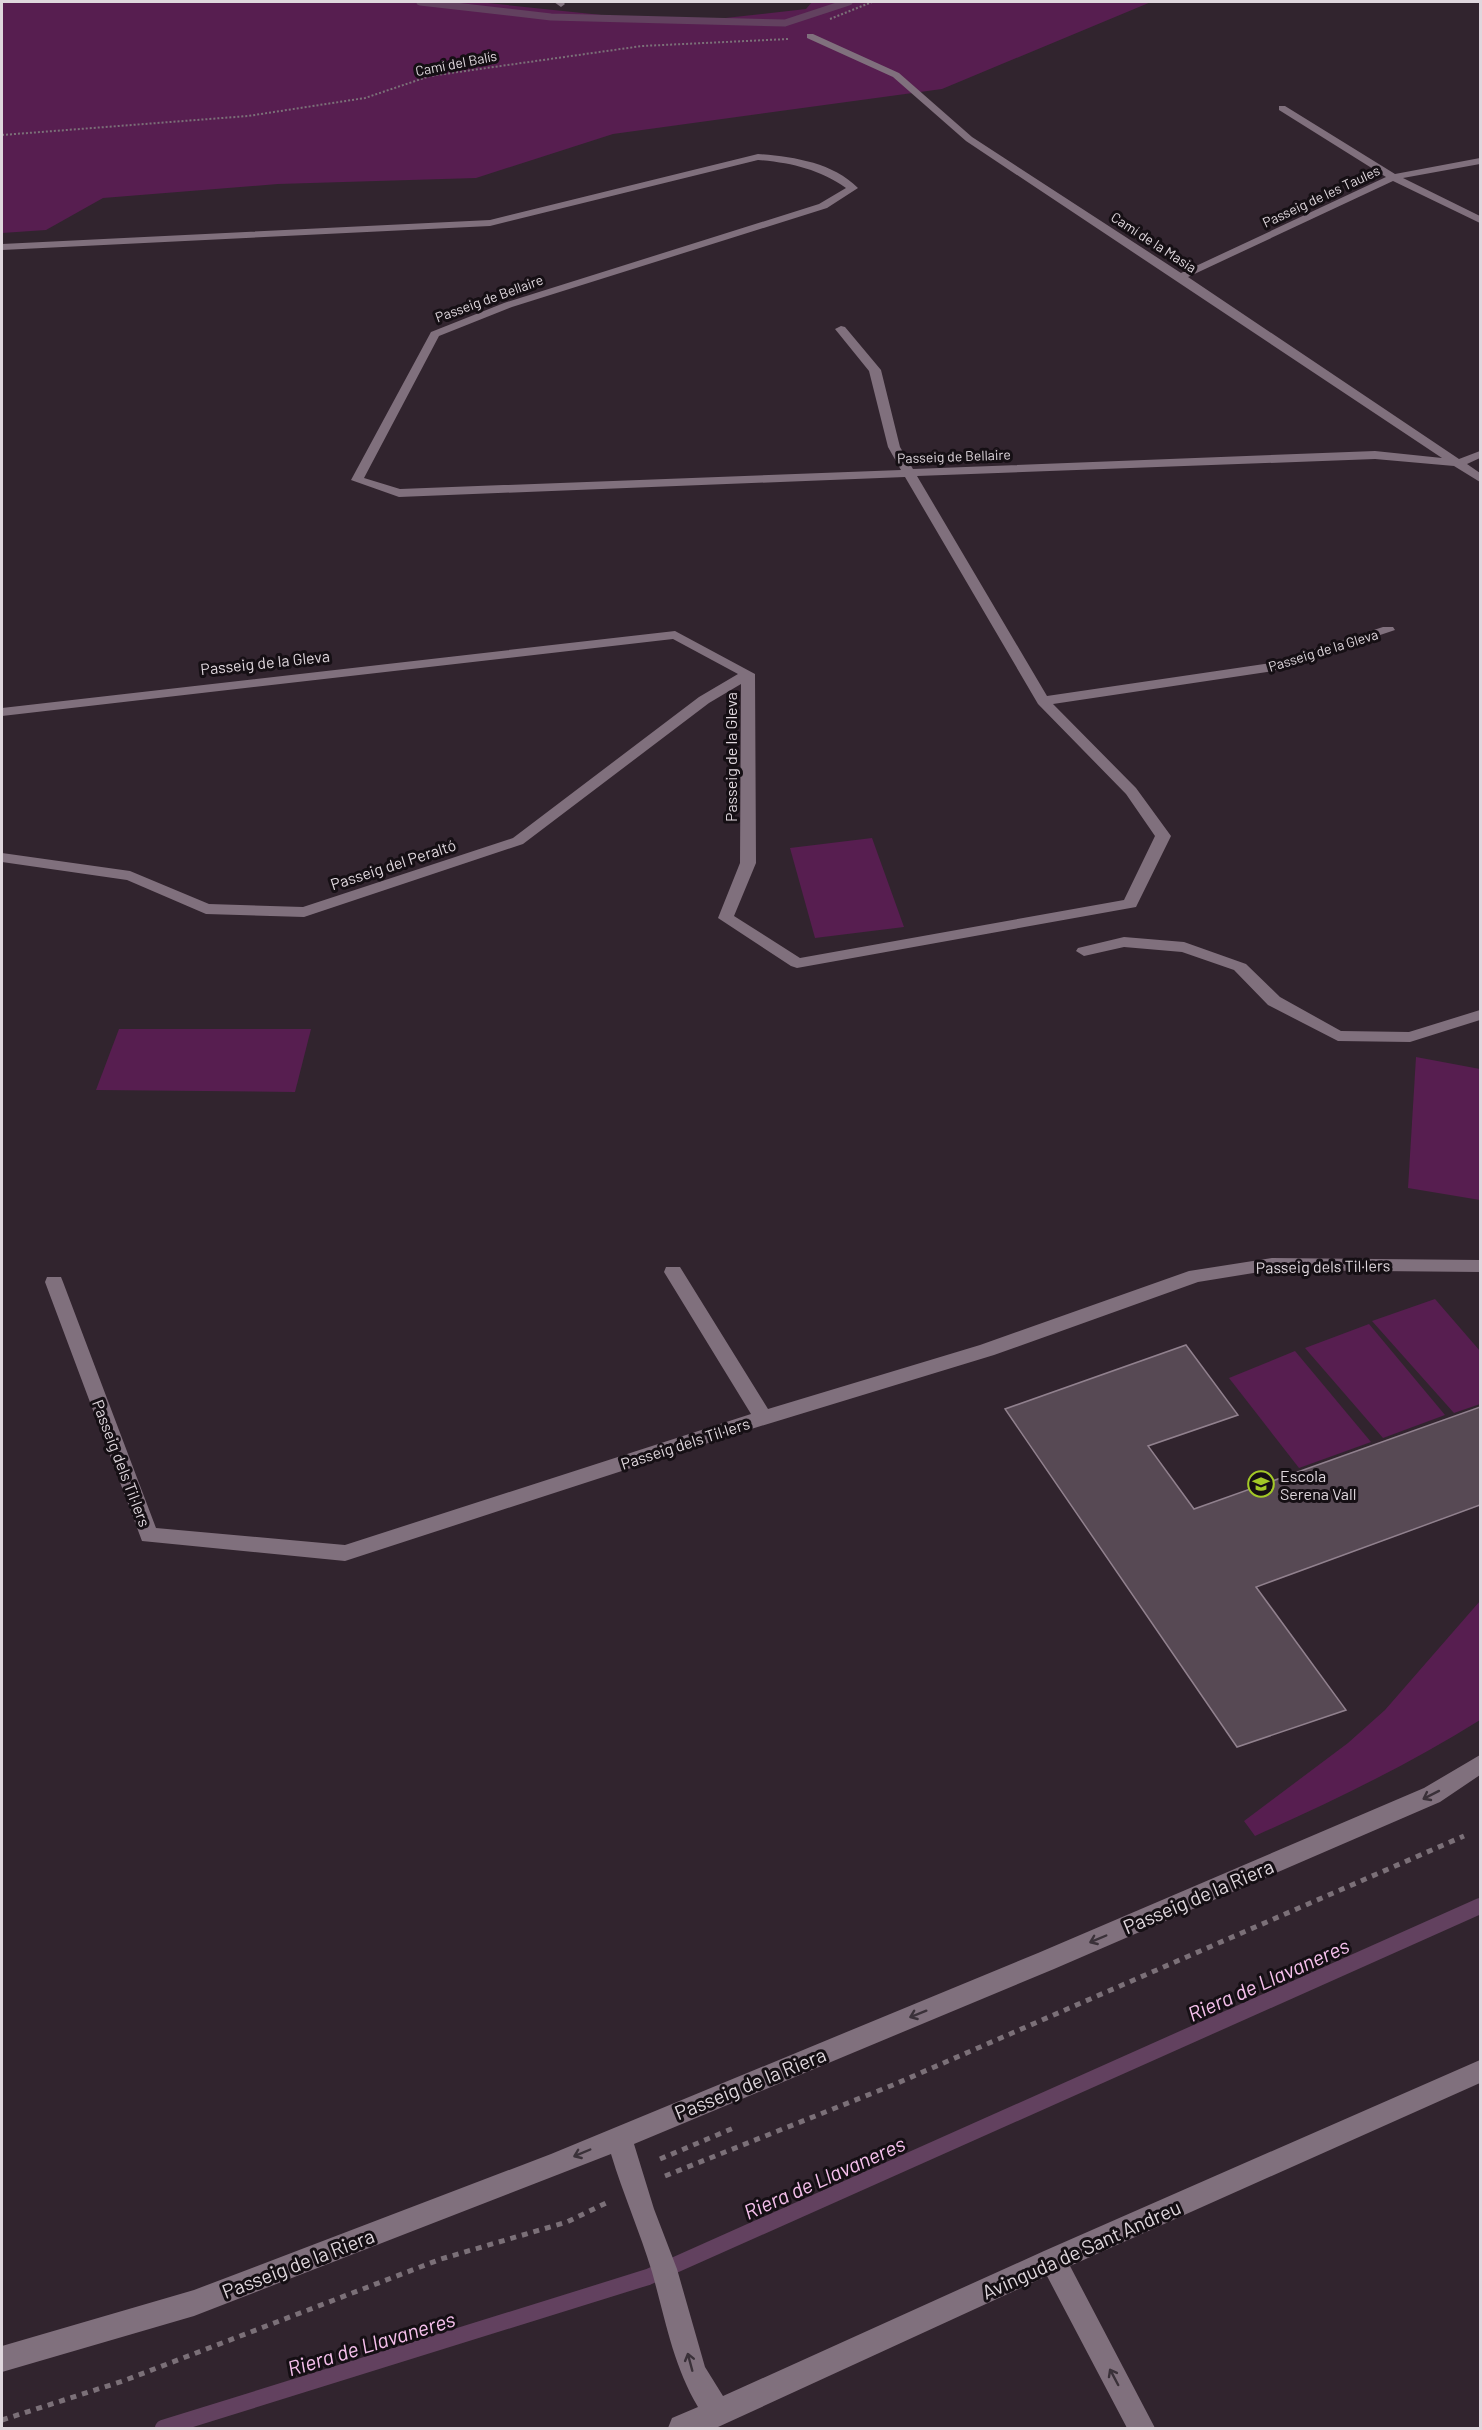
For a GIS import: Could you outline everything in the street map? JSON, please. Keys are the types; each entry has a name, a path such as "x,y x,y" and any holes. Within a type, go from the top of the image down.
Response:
{"street":[{"name":"Camí de la Masia","path":"810,36 896,75 969,140 1180,277 1480,478"},
{"path":"1282,108 1393,177 1480,220"},
{"name":"Passeig de Bellaire","path":"2,247 490,223 758,157 798,160 826,169 853,188 823,206 508,305 435,334 357,480 399,493 1375,455 1459,463 1480,454"},
{"name":"Passeig de les Taules","path":"1180,277 1393,177 1480,162"},
{"name":"Passeig de la Gleva","path":"2,712 47,705 675,635 748,674 748,863 726,918 797,963 1130,904 1163,836 1131,790 1043,700 894,447 875,370 840,329"},
{"name":"Passeig de la Gleva","path":"1043,700 1273,667 1388,630"},
{"name":"Passeig del Peraltó","path":"2,858 130,876 206,909 304,912 518,841 704,700 748,674"},
{"path":"1084,951 1124,942 1184,947 1240,968 1274,1001 1338,1036 1410,1037 1480,1015"},
{"name":"Passeig dels Til·lers","path":"54,1282 149,1534 345,1553 763,1418 987,1350 1196,1276 1272,1264 1480,1266"},
{"path":"673,1272 763,1418"},
{"name":"Passeig de la Riera","path":"2,2359 194,2303 555,2165 1046,1961 1400,1809 1432,1795 1480,1764"},
{"name":"Avinguda de Sant Andreu","path":"682,2428 1053,2260 1480,2071"},
{"path":"619,2137 664,2270 693,2373 718,2413"},
{"path":"1053,2260 1141,2428"}],"path":[{"path":"810,36 817,25 872,2"},
{"name":"Camí del Balís","path":"2,135 248,116 365,99 430,76 529,60 642,46 810,36"},
{"path":"2,2420 123,2381 441,2259 567,2222 635,2188 893,2085 1464,1836"}],"shaded area":[{"path":"2,2 478,2 611,16 716,19 806,9 812,2 1151,2 942,89 613,134 476,178 278,184 103,198 46,230 2,233"},
{"path":"872,838 904,927 815,938 790,848"},
{"path":"119,1029 311,1029 295,1092 96,1090"},
{"path":"1416,1057 1480,1069 1480,1200 1408,1188"},
{"path":"1435,1299 1480,1351 1480,1404 1454,1413 1372,1321"},
{"path":"1369,1324 1445,1415 1383,1438 1305,1348"},
{"path":"1295,1351 1371,1442 1299,1468 1229,1378"},
{"path":"1480,1601 1480,1720 1370,1782 1255,1836 1244,1821 1348,1743 1385,1710"}],"building":[{"path":"1186,1345 1238,1415 1148,1446 1194,1509 1480,1407 1480,1505 1256,1587 1346,1710 1237,1747 1005,1409"}],"waterway":[{"path":"420,2 551,17 785,23 849,2"},
{"name":"Riera de Llavaneres","path":"163,2428 648,2277 1480,1906"}],"place":[{"name":"Escola Serena Vall","path":"1261,1484"}]}
